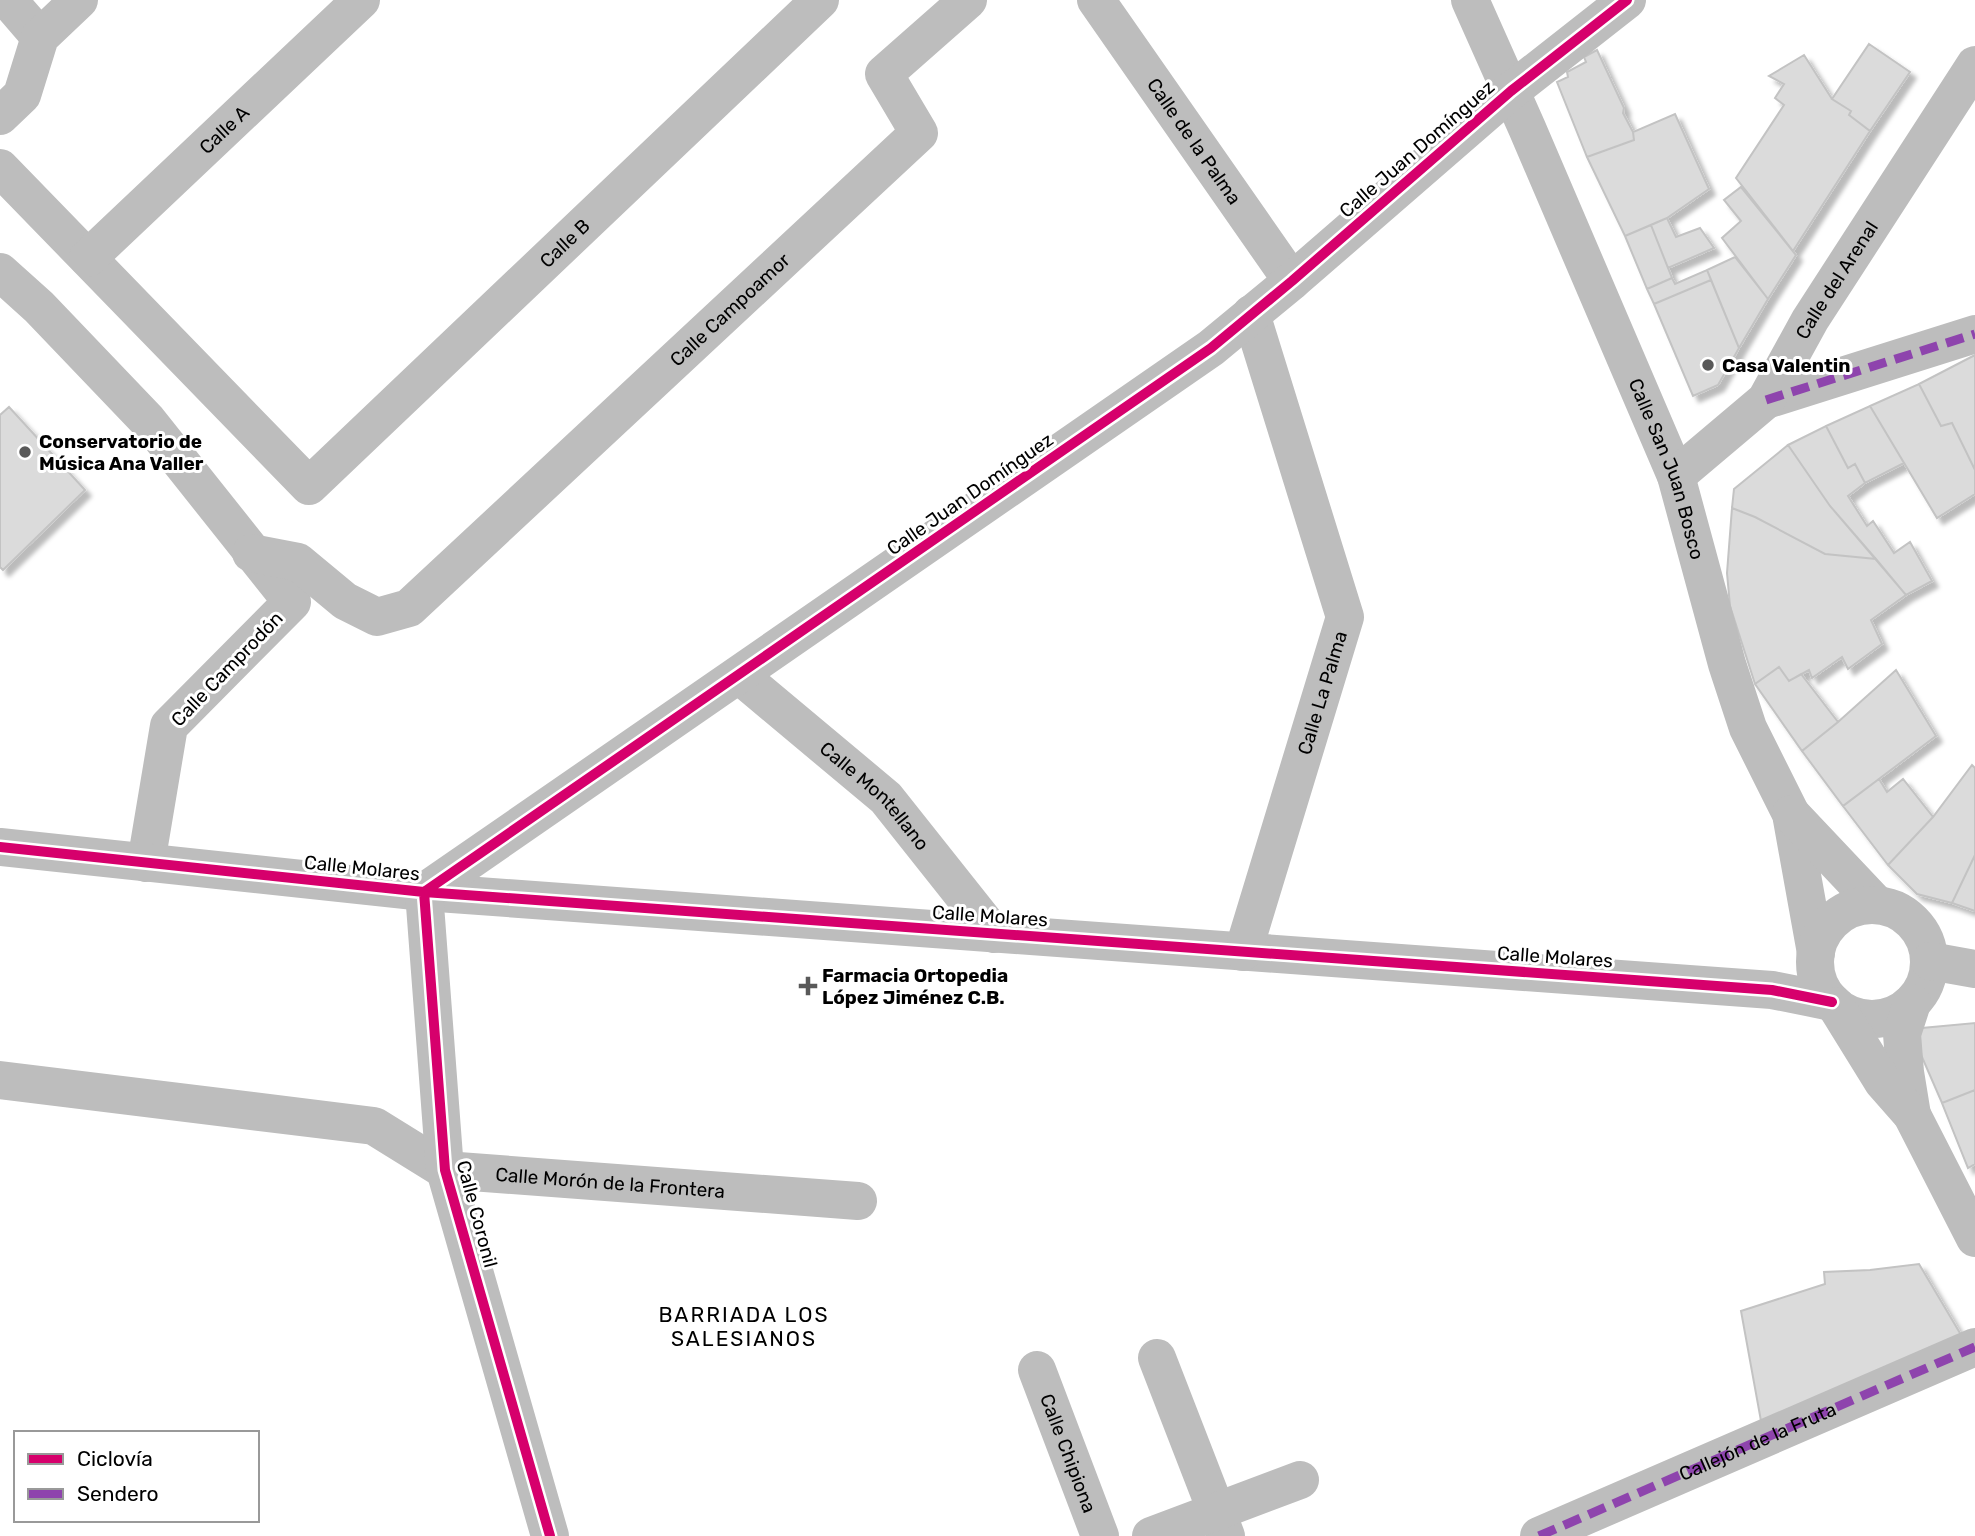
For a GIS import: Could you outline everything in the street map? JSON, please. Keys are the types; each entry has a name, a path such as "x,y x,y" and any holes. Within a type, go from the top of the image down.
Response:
{"street":[{"path":"8,0 40,37"},
{"path":"0,117 22,95 40,37 79,0"},
{"name":"Calle A","path":"88,258 361,0"},
{"name":"Calle B","path":"88,258 309,486 820,0"},
{"name":"Calle Campoamor","path":"251,552 298,562 345,600 377,617 409,608 919,134 884,74 968,0"},
{"name":"Calle de la Palma","path":"1096,0 1292,281"},
{"name":"Calle San Juan Bosco","path":"1470,0 1676,476 1727,664 1748,728 1791,814 1825,983 1883,1082 1912,1115"},
{"name":"Calle Juan Domínguez","path":"424,892 1211,348 1511,90 1627,0"},
{"name":"Calle del Arenal","path":"1676,476 1766,400 1810,320 1975,65"},
{"path":"0,168 88,258"},
{"path":"0,272 39,307 148,421 251,552"},
{"name":"Calle La Palma","path":"1243,952 1345,617 1251,314"},
{"path":"1766,400 1975,334"},
{"name":"Calle Camprodón","path":"146,863 169,726 292,602 251,552"},
{"name":"Calle Montellano","path":"739,675 886,798 993,934"},
{"path":"1791,814 1877,905"},
{"name":"Calle Molares","path":"0,847 424,892 1772,990 1825,983"},
{"name":"Calle Coronil","path":"424,892 445,1170 550,1536"},
{"path":"1912,1003 1883,1018 1850,1014 1825,983 1821,937 1831,923 1844,912 1860,906 1877,905 1894,909 1908,917 1927,944 1930,961 1927,976 1912,1003 1902,1034 1912,1115 1975,1238"},
{"path":"1930,961 1975,969"},
{"name":"Calle Morón de la Frontera","path":"0,1080 374,1126 445,1170 858,1200"},
{"name":"Callejón de la Fruta","path":"1539,1536 1975,1347"},
{"path":"1157,1358 1221,1524"},
{"name":"Calle Chipiona","path":"1037,1370 1100,1536"},
{"path":"1151,1536 1221,1524 1300,1480"}],"building":[{"path":"1869,44 1910,72 1870,131 1849,115 1851,111 1832,99"},
{"path":"1597,50 1624,108 1623,113 1634,140 1587,157 1557,82 1568,77 1567,72 1586,62 1584,57"},
{"path":"1804,55 1832,99 1851,111 1849,115 1870,131 1793,251 1736,178 1784,105 1775,98 1784,84 1769,76"},
{"path":"1675,114 1709,189 1667,218 1625,236 1587,157 1634,140 1633,132"},
{"path":"1741,187 1796,255 1768,299 1722,238 1741,221 1724,200"},
{"path":"1667,218 1676,237 1700,228 1714,248 1668,268 1651,225"},
{"path":"1651,225 1672,278 1647,289 1625,236"},
{"path":"1735,257 1768,299 1739,348 1707,270"},
{"path":"1707,270 1711,280 1654,304 1647,289 1672,278 1675,284"},
{"path":"1711,280 1739,348 1718,385 1693,396 1654,304"},
{"path":"1975,355 1975,470 1952,423 1941,426 1919,384"},
{"path":"1919,384 1941,426 1952,423 1975,470 1975,494 1937,518 1870,406"},
{"path":"1870,406 1904,463 1865,483 1855,464 1848,468 1826,426"},
{"name":"Conservatorio de Música Ana Valler","path":"9,407 85,490 3,570 0,567 0,415"},
{"path":"1826,426 1848,468 1855,464 1865,483 1848,496 1867,526 1873,521 1894,553 1910,542 1932,581 1906,595 1830,506 1788,445"},
{"path":"1788,445 1830,506 1876,559 1825,554 1755,517 1732,508 1734,489"},
{"path":"1732,508 1755,517 1825,554 1876,559 1906,595 1871,620 1882,644 1848,669 1842,657 1812,678 1809,670 1789,681 1779,667 1755,684 1730,606 1727,573"},
{"path":"1779,667 1789,681 1801,674 1838,722 1802,751 1755,684"},
{"path":"1896,670 1936,736 1843,806 1802,751"},
{"path":"1972,765 1975,768 1975,855 1952,903 1917,894 1888,865 1933,817"},
{"path":"1879,779 1887,792 1903,779 1933,817 1888,865 1843,806"},
{"path":"1975,855 1975,911 1952,903"},
{"path":"1975,1023 1975,1090 1942,1103 1915,1041 1922,1028"},
{"path":"1975,1090 1975,1164 1968,1168 1942,1103"},
{"path":"1919,1264 1967,1345 1761,1421 1741,1311 1825,1284 1824,1272"}],"marked path":[{"path":"1766,400 1975,334"},
{"path":"1539,1536 1975,1347"}],"cycle path":[{"path":"550,1536 445,1170 424,892 1211,348 1511,91 1627,0"},
{"path":"0,847 424,892 1772,990 1832,1002"}],"place":[{"name":"Casa Valentin","path":"1708,365"},
{"name":"Conservatorio de Música Ana Valler","path":"25,452"},
{"name":"Farmacia Ortopedia López Jiménez C.B.","path":"808,986"}],"district":[{"name":"BARRIADA LOS SALESIANOS","path":"744,1326"}]}
